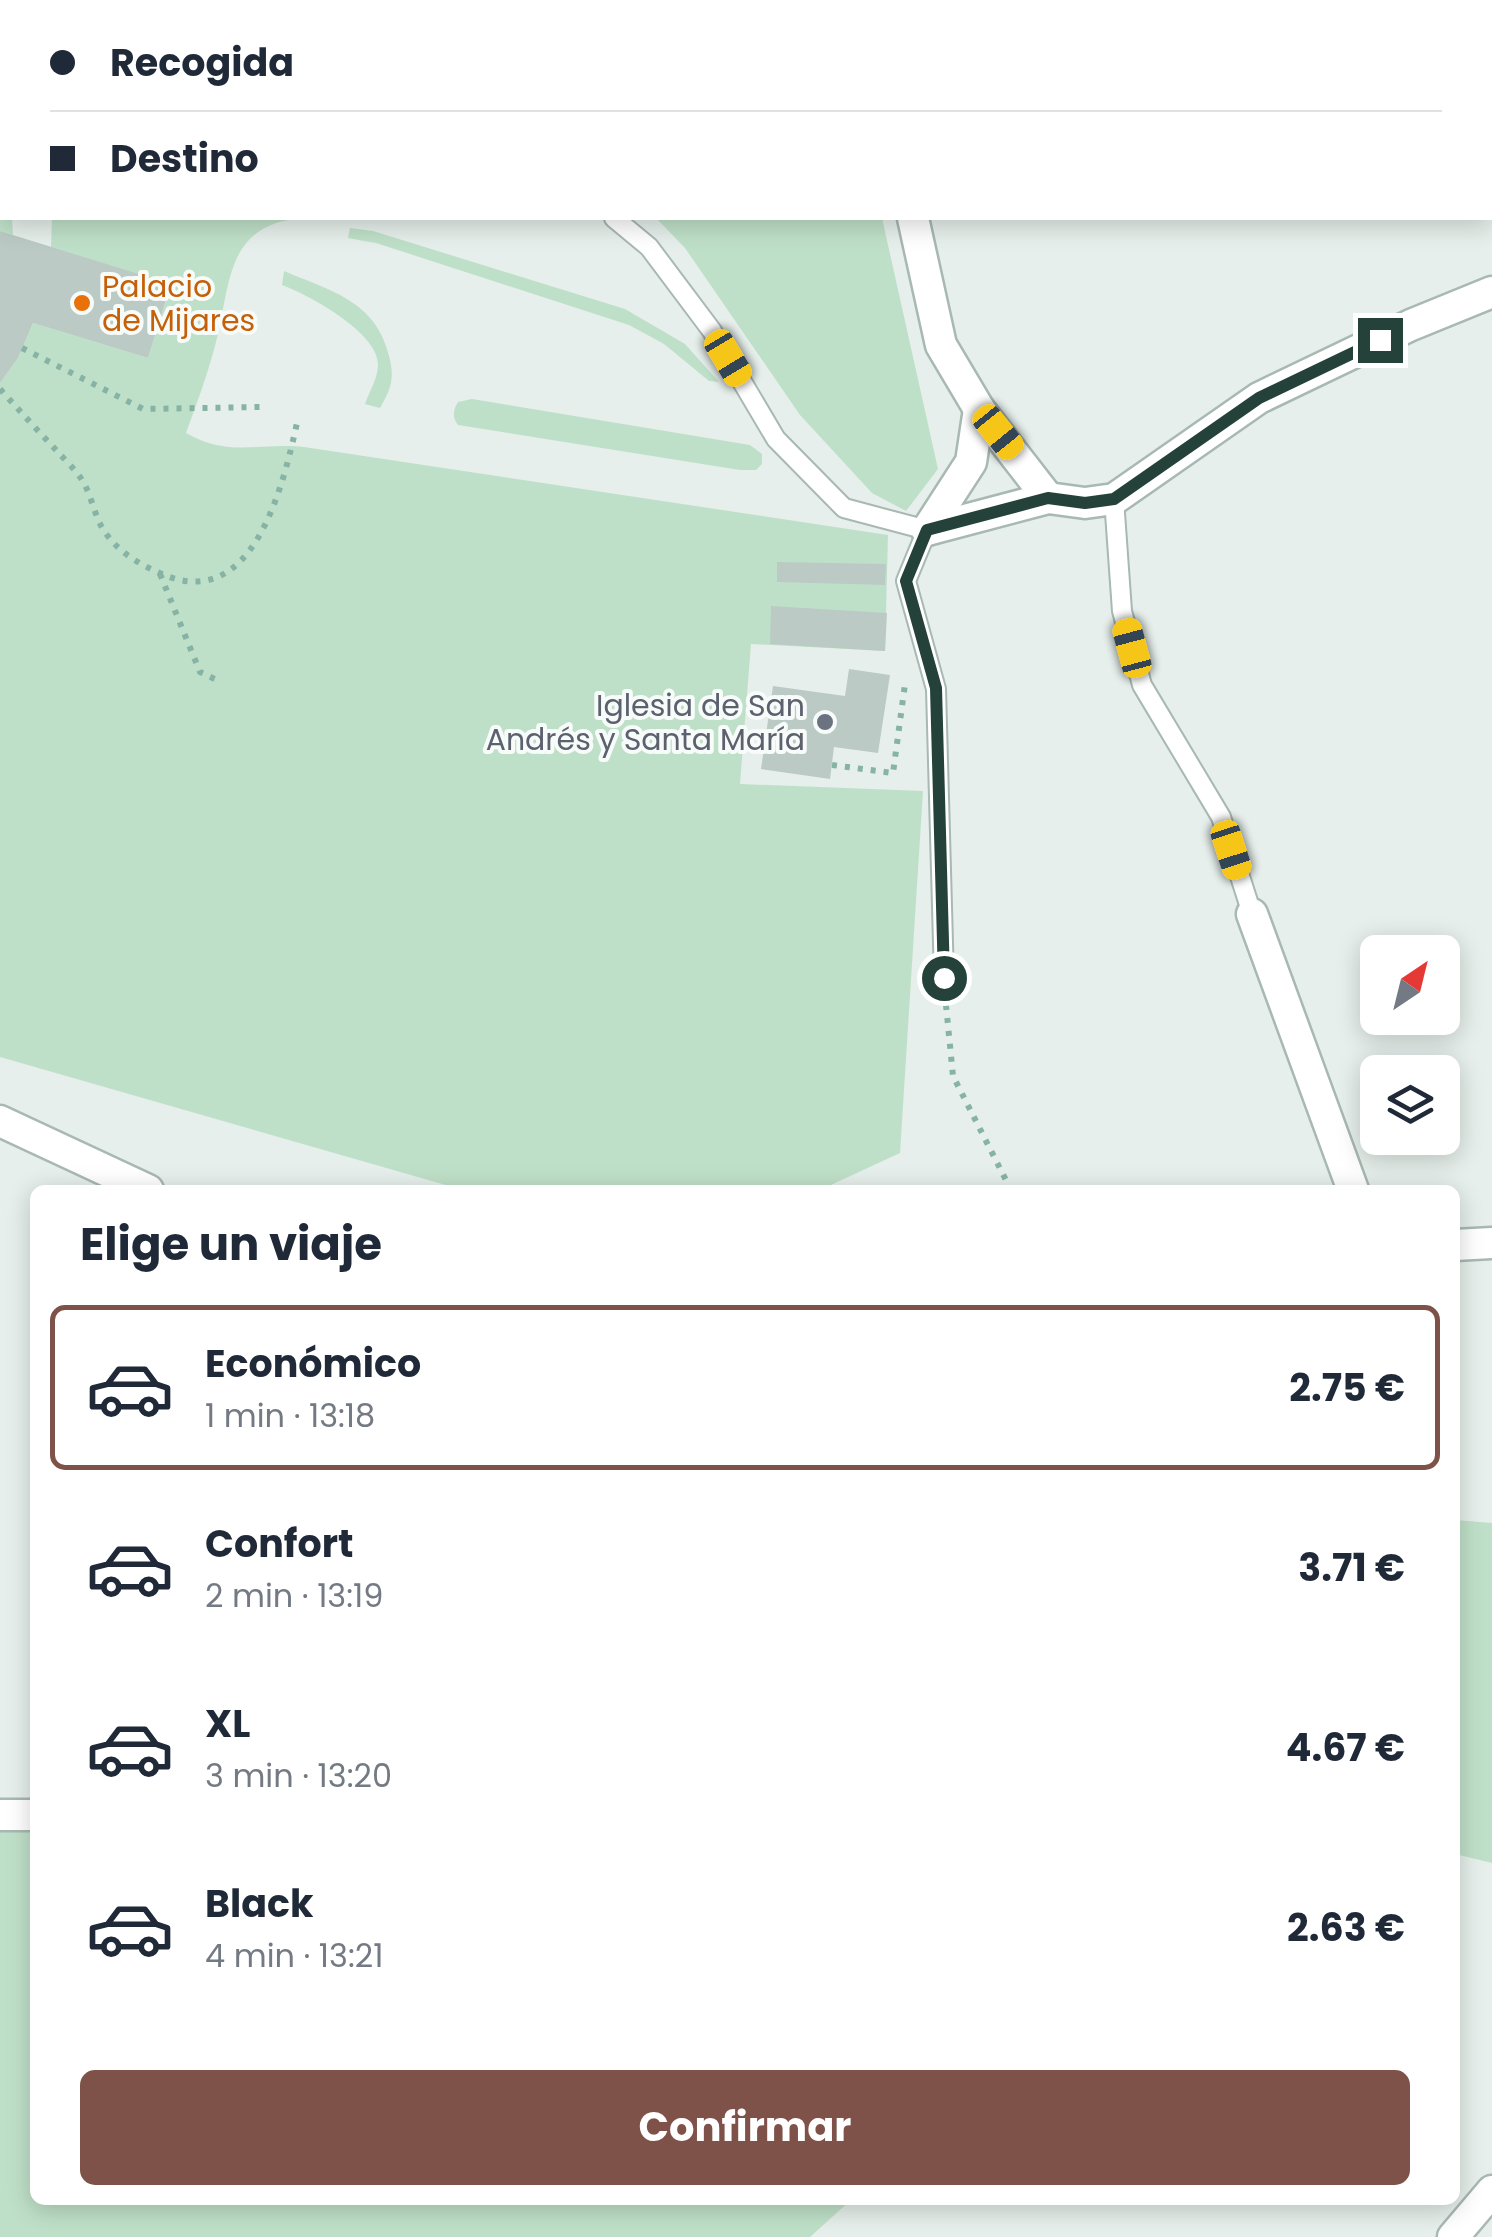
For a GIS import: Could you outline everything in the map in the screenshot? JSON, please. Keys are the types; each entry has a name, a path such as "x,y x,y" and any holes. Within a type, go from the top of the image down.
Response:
{"street":[{"path":"913,220 941,345 979,409 1048,498"},
{"path":"927,530 1048,498 1085,503 1114,499 1259,398 1411,325 1492,292"},
{"path":"927,530 971,462 979,409"},
{"path":"1252,914 1351,1185"},
{"path":"0,1121 137,1185"},
{"path":"1460,1245 1492,1243"},
{"path":"0,1815 30,1816"},
{"path":"1471,2228 1492,2191"}],"lane":[{"path":"616,220 649,246 712,331 776,439 844,508 927,530 906,581 936,688 944,978"},
{"path":"1114,499 1122,612 1142,684 1221,817 1252,914"}],"path":[{"path":"22,348 143,410 260,407"},
{"path":"0,389 83,481 106,534 141,566 177,581 202,583 233,566 258,542 286,472 297,423"},
{"path":"160,573 200,672 221,682"},
{"path":"832,765 893,773 904,666"},
{"path":"944,978 953,1076 1008,1185"}],"green space":[{"path":"0,220 12,220 13,235 0,231"},
{"path":"52,220 293,220 259,231 235,262 214,350 186,433 202,441 231,447 304,447 888,535 885,651 751,644 740,784 923,791 900,1153 831,1185 446,1185 0,1057 0,383 18,358 33,323 148,358 171,285 51,247"},
{"path":"658,220 882,220 938,469 906,511 872,493 800,415 685,248"},
{"path":"350,228 373,231 625,309 685,344 719,382 709,381 664,344 629,325 376,243 348,238"},
{"path":"284,271 349,300 374,322 383,337 392,371 380,408 365,404 378,365 367,340 325,306 282,285"},
{"path":"472,399 750,445 762,454 762,464 756,470 740,470 458,425 454,416 456,405"},
{"path":"1460,1520 1492,1523 1492,1863 1460,1855"},
{"path":"0,1829 30,1831 30,2205 845,2205 810,2237 0,2237"}],"building":[{"name":"Palacio de Mijares","path":"0,231 171,284 148,358 33,323 18,358 0,383"},
{"path":"777,562 886,564 885,585 777,582"},
{"path":"771,606 887,613 885,651 770,644"},
{"name":"Iglesia de San Andrés y Santa María","path":"849,669 890,675 878,753 834,747 830,779 761,769 773,686 845,696"}],"place":[{"name":"Palacio de Mijares","path":"82,303"},
{"name":"Iglesia de San Andrés y Santa María","path":"825,722"}],"route":[{"path":"944,978 936,688 906,581 927,530 1048,498 1085,503 1114,499 1259,398 1380,340"}]}
